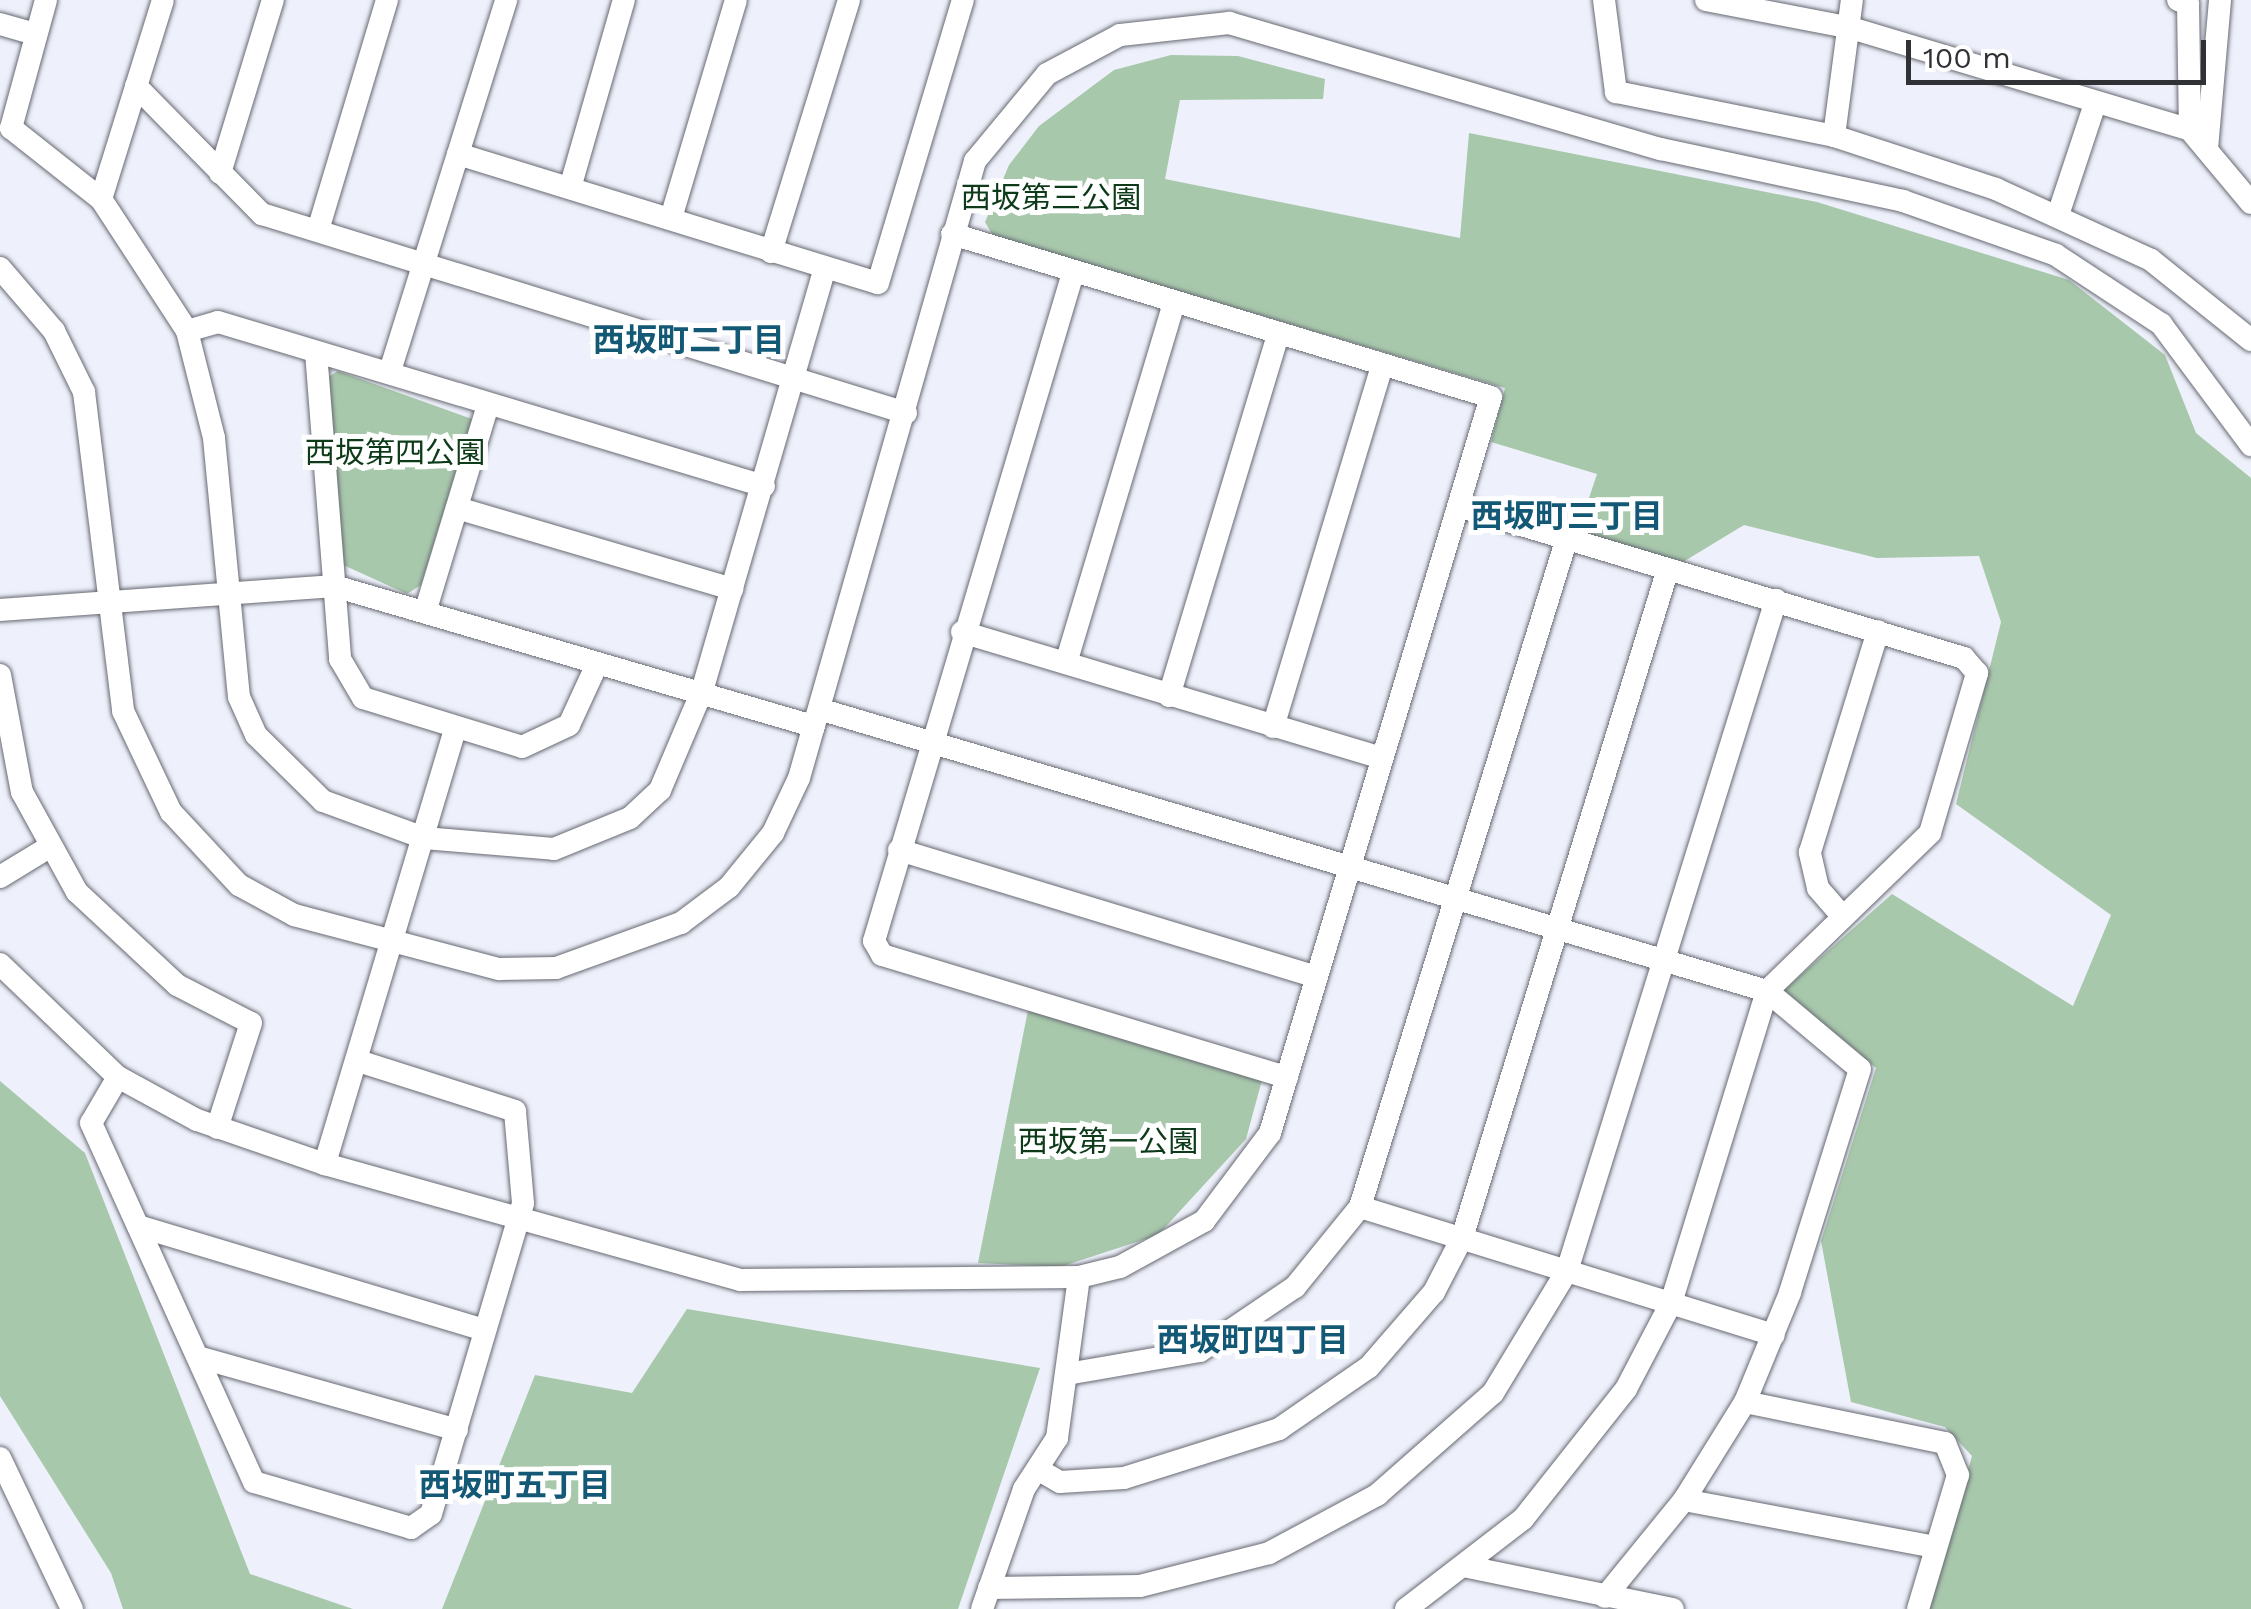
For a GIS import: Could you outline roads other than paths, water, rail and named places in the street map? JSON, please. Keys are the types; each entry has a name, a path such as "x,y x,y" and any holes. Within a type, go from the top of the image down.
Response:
{"street":[{"path":"46,0 11,128 101,199 187,331 214,438 226,591 240,698 278,764 322,800 424,838 554,850 630,818 660,790 702,692 824,270"},
{"path":"101,199 162,0"},
{"path":"220,173 272,0"},
{"path":"318,230 387,0"},
{"path":"390,371 506,0"},
{"path":"570,188 624,0"},
{"path":"671,218 736,0"},
{"path":"771,252 849,0"},
{"path":"458,154 671,218 824,270 878,283 962,0"},
{"path":"1604,0 1616,92 1834,136 2058,215 2150,260 2251,340"},
{"path":"1834,136 1852,0"},
{"path":"2178,0 2188,4 2190,130"},
{"path":"2207,149 2220,0"},
{"path":"1721,1 1851,28 2190,130 2251,204"},
{"path":"0,268 54,330 84,392 126,725 202,851 262,899 450,963 556,968 681,923 729,887 773,833 816,718 975,162 1046,74 1120,35 1229,23 1661,148 1903,201 2056,255 2161,324 2251,445"},
{"path":"0,24 35,34"},
{"path":"136,86 262,214 906,413"},
{"path":"2058,215 2095,104"},
{"path":"0,964 118,1076 217,1128 516,1223 740,1280 1079,1277 1120,1267 1204,1221 1270,1132 1379,757 1491,398 952,234"},
{"path":"1073,273 962,632 874,941 882,954 1287,1077"},
{"path":"1066,664 1174,302"},
{"path":"187,331 218,322 764,486"},
{"path":"1169,696 1278,334"},
{"path":"316,352 340,659 362,698 454,733 512,748 545,743 584,708 598,664"},
{"path":"1273,727 1382,365"},
{"path":"426,609 488,404"},
{"path":"1406,1609 1468,1567 1578,1459 1671,1303 1766,991 1930,833 1977,673 1964,658 1458,506"},
{"path":"457,508 732,589"},
{"path":"1067,1374 1200,1351 1295,1287 1360,1207 1566,540"},
{"path":"1039,1470 1060,1482 1124,1478 1279,1430 1396,1339 1462,1238 1561,930 1668,569"},
{"path":"0,610 334,586 426,609 598,664 702,692 930,742 1766,991 1860,1069 1774,1334 1745,1402 1684,1500 1605,1597"},
{"path":"1079,1277 1057,1438 1039,1470 986,1598 1140,1586 1224,1570 1330,1526 1440,1449 1493,1393 1567,1271 1776,600"},
{"path":"1843,917 1818,888 1810,852 1878,631"},
{"path":"962,632 1379,757"},
{"path":"0,675 10,754 46,849 144,960 251,1023 217,1128"},
{"path":"325,1164 395,946 454,733"},
{"path":"0,877 46,849"},
{"path":"899,850 1315,976"},
{"path":"118,1076 91,1124 254,1482 412,1528 432,1514 482,1328 523,1202 515,1111 358,1061"},
{"path":"1360,1207 1774,1334"},
{"path":"138,1226 482,1328"},
{"path":"198,1357 457,1430"},
{"path":"1745,1402 1945,1443 1958,1475 1918,1609"},
{"path":"0,1458 72,1609"},
{"path":"1684,1500 1936,1546"},
{"path":"1468,1567 1673,1609"}],"district":[{"name":"西坂町二丁目","path":"689,340"},
{"name":"西坂町三丁目","path":"1567,516"},
{"name":"西坂町四丁目","path":"1253,1340"},
{"name":"西坂町五丁目","path":"515,1485"}],"park label":[{"name":"西坂第三公園","path":"1051,198"},
{"name":"西坂第四公園","path":"395,453"},
{"name":"西坂第一公園","path":"1108,1142"}]}
